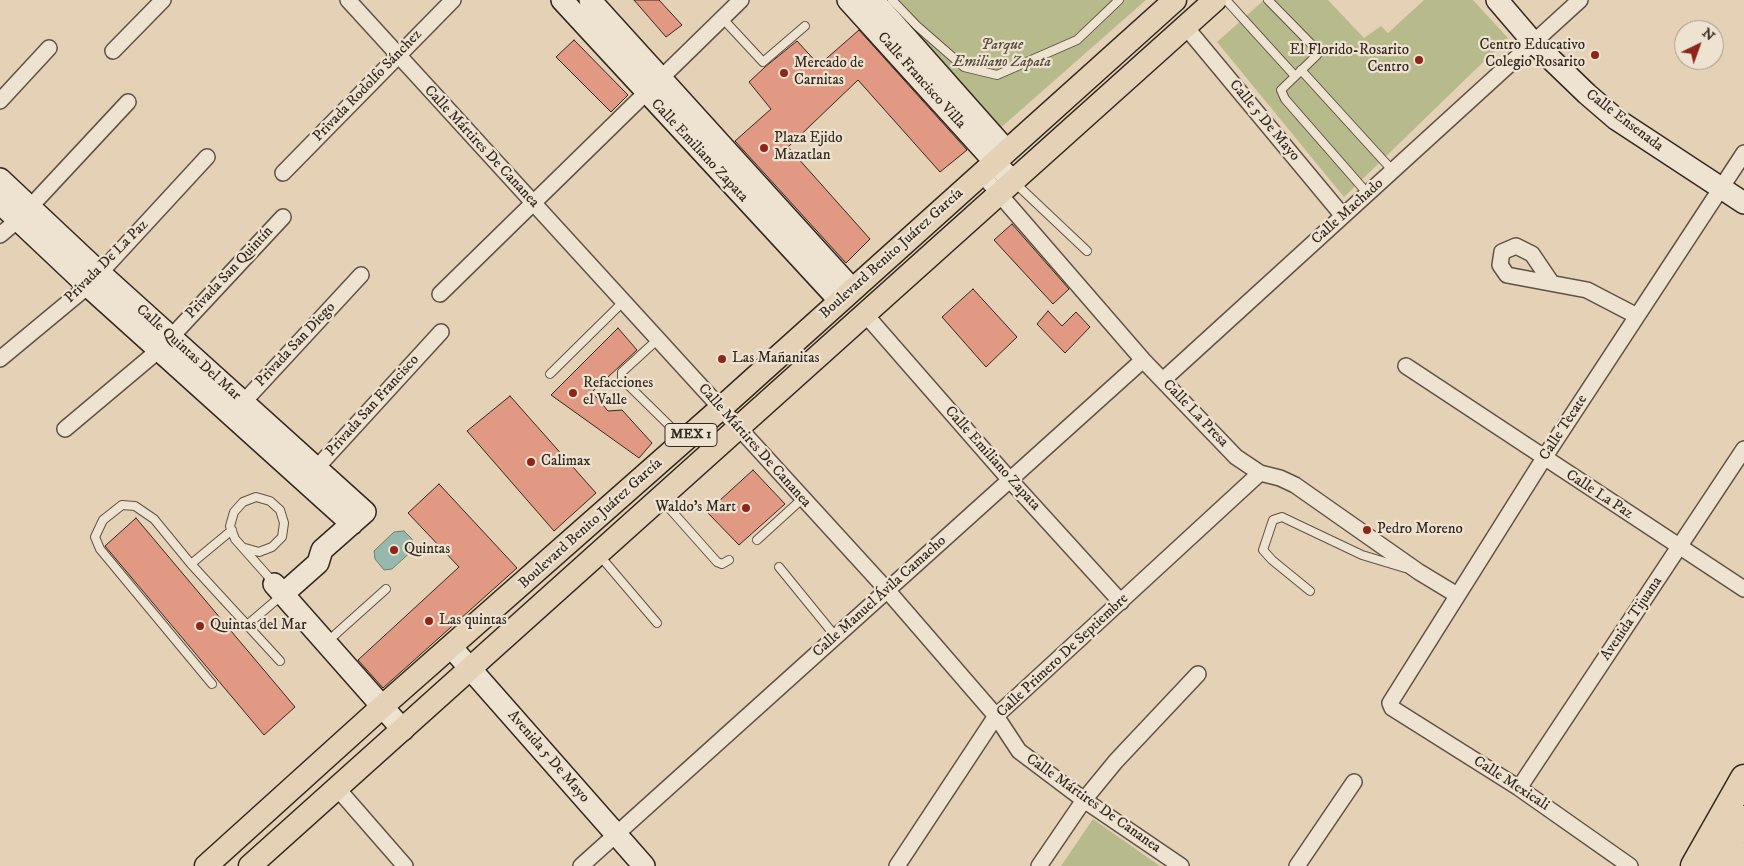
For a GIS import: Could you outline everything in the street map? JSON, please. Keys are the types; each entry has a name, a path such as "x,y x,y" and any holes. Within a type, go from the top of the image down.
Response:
{"highway":[{"path":"1694,866 1744,778"},
{"path":"1713,866 1744,819"},
{"path":"1738,866 1744,856"}],"main road":[{"name":"Boulevard Benito Juárez García","path":"206,866 383,706 452,648 720,409 1174,0"},
{"name":"Boulevard Benito Juárez García","path":"250,866 1215,0"}],"street":[{"path":"113,51 163,0"},
{"name":"Calle Mártires De Cananea","path":"348,0 887,590 996,716 1019,751 1084,800 1181,866"},
{"name":"Privada Rodolfo Sánchez","path":"283,173 453,0"},
{"name":"Calle Emiliano Zapata","path":"562,0 654,87 845,295"},
{"name":"Calle Emiliano Zapata","path":"590,0 654,87"},
{"path":"440,294 741,0"},
{"name":"Calle Francisco Villa","path":"848,0 994,161"},
{"name":"Calle Francisco Villa","path":"873,0 994,161"},
{"name":"Calle Ensenada","path":"1497,0 1533,42 1616,119 1744,203"},
{"name":"Calle Machado","path":"1163,380 1580,0"},
{"name":"Calle 5 De Mayo","path":"1185,26 1343,216"},
{"path":"0,101 50,48"},
{"path":"0,235 24,214 128,102"},
{"name":"Calle Tecate","path":"1390,706 1544,458 1744,153"},
{"name":"Privada De La Paz","path":"0,359 94,280 207,157"},
{"path":"994,161 1005,187"},
{"name":"Calle Quintas Del Mar","path":"0,179 24,214 94,280 359,518 322,550 318,563 278,589"},
{"name":"Calle La Presa","path":"1005,187 1144,360 1236,457 1260,473 1280,478 1295,485 1419,572 1458,595"},
{"name":"Calle Quintas Del Mar","path":"0,203 24,214"},
{"name":"Privada San Quintín","path":"65,429 165,343 283,217"},
{"name":"Privada San Diego","path":"238,408 360,275"},
{"path":"1551,282 1587,290 1638,316"},
{"name":"Calle Emiliano Zapata","path":"865,314 1010,480 1121,602"},
{"name":"Privada San Francisco","path":"310,475 441,332"},
{"name":"Calle Manuel Ávila Camacho","path":"581,866 1144,360"},
{"name":"Calle La Paz","path":"1406,366 1679,548 1744,589"},
{"name":"Avenida Tijuana","path":"1519,788 1744,449"},
{"name":"Calle Primero De Septiembre","path":"897,866 996,716 1260,473"},
{"path":"278,589 403,730"},
{"name":"Avenida 5 De Mayo","path":"452,648 644,866"},
{"path":"1039,866 1084,800 1116,761 1198,674"},
{"name":"Calle Mexicali","path":"1390,706 1519,788 1630,866"},
{"path":"1297,866 1354,782"},
{"path":"338,788 405,866"}],"lane":[{"path":"892,0 917,26 964,67 997,75 1078,40 1119,0"},
{"path":"1226,0 1294,76"},
{"path":"1268,0 1317,50 1317,55 1281,90 1285,99 1368,194"},
{"path":"722,19 763,62 805,26"},
{"path":"1301,70 1393,171"},
{"path":"1005,187 1087,251"},
{"path":"550,374 623,302"},
{"path":"657,340 622,372 622,379 685,440"},
{"path":"245,548 259,552 272,547 282,537 284,523 280,510 270,501 256,497 243,502 234,512 230,526 235,539 245,548 278,589 247,625"},
{"path":"661,499 710,556 722,564 729,560"},
{"path":"757,540 802,499"},
{"path":"212,684 100,549 95,537 102,520 122,506 135,506 154,519 191,564 280,661"},
{"path":"1310,591 1272,560 1263,550 1274,520 1282,517 1362,556 1419,572"},
{"path":"191,564 232,530"},
{"path":"598,555 657,623"},
{"path":"779,567 836,637"},
{"path":"326,642 386,589"}],"green space":[{"name":"Parque Emiliano Zapata","path":"878,0 1146,0 997,131"},
{"path":"1264,0 1328,0 1364,38 1381,26 1388,33 1424,0 1473,0 1508,38 1344,197 1217,42"},
{"path":"1093,819 1160,866 1061,866"}],"water":[{"name":"Quintas","path":"404,531 412,539 414,549 392,569 384,570 375,559 374,551 394,532"}],"building":[{"path":"634,0 659,0 682,25 666,37"},
{"name":"Plaza Ejido Mazatlan","path":"859,30 967,150 940,172 858,80 788,147 870,239 846,263 735,141 771,109 749,82 765,67 797,41 819,65"},
{"path":"574,40 628,95 611,112 556,57"},
{"path":"1012,224 1069,289 1053,304 994,240"},
{"path":"973,289 1017,337 986,367 942,317"},
{"path":"1048,311 1062,326 1076,312 1090,327 1065,353 1037,324"},
{"name":"Refacciones el Valle","path":"618,328 637,350 592,392 608,411 622,410 652,443 639,458 551,395"},
{"name":"Calimax","path":"510,396 596,493 554,531 467,431"},
{"name":"Waldo's Mart","path":"753,470 785,504 739,545 707,512"},
{"name":"Las quintas","path":"439,484 517,568 383,688 358,660 459,567 408,513"},
{"name":"Quintas del Mar","path":"136,518 295,707 264,735 105,546"}],"place":[{"name":"Centro Educativo Colegio Rosarito","path":"1595,55"},
{"name":"El Florido-Rosarito Centro","path":"1419,60"},
{"name":"Mercado de Carnitas","path":"784,73"},
{"name":"Plaza Ejido Mazatlan","path":"764,148"},
{"name":"Las Mañanitas","path":"722,359"},
{"name":"Refacciones el Valle","path":"573,393"},
{"name":"Calimax","path":"531,462"},
{"name":"Waldo's Mart","path":"746,508"},
{"name":"Pedro Moreno","path":"1367,530"},
{"name":"Quintas","path":"394,550"},
{"name":"Las quintas","path":"429,621"},
{"name":"Quintas del Mar","path":"200,626"}]}
